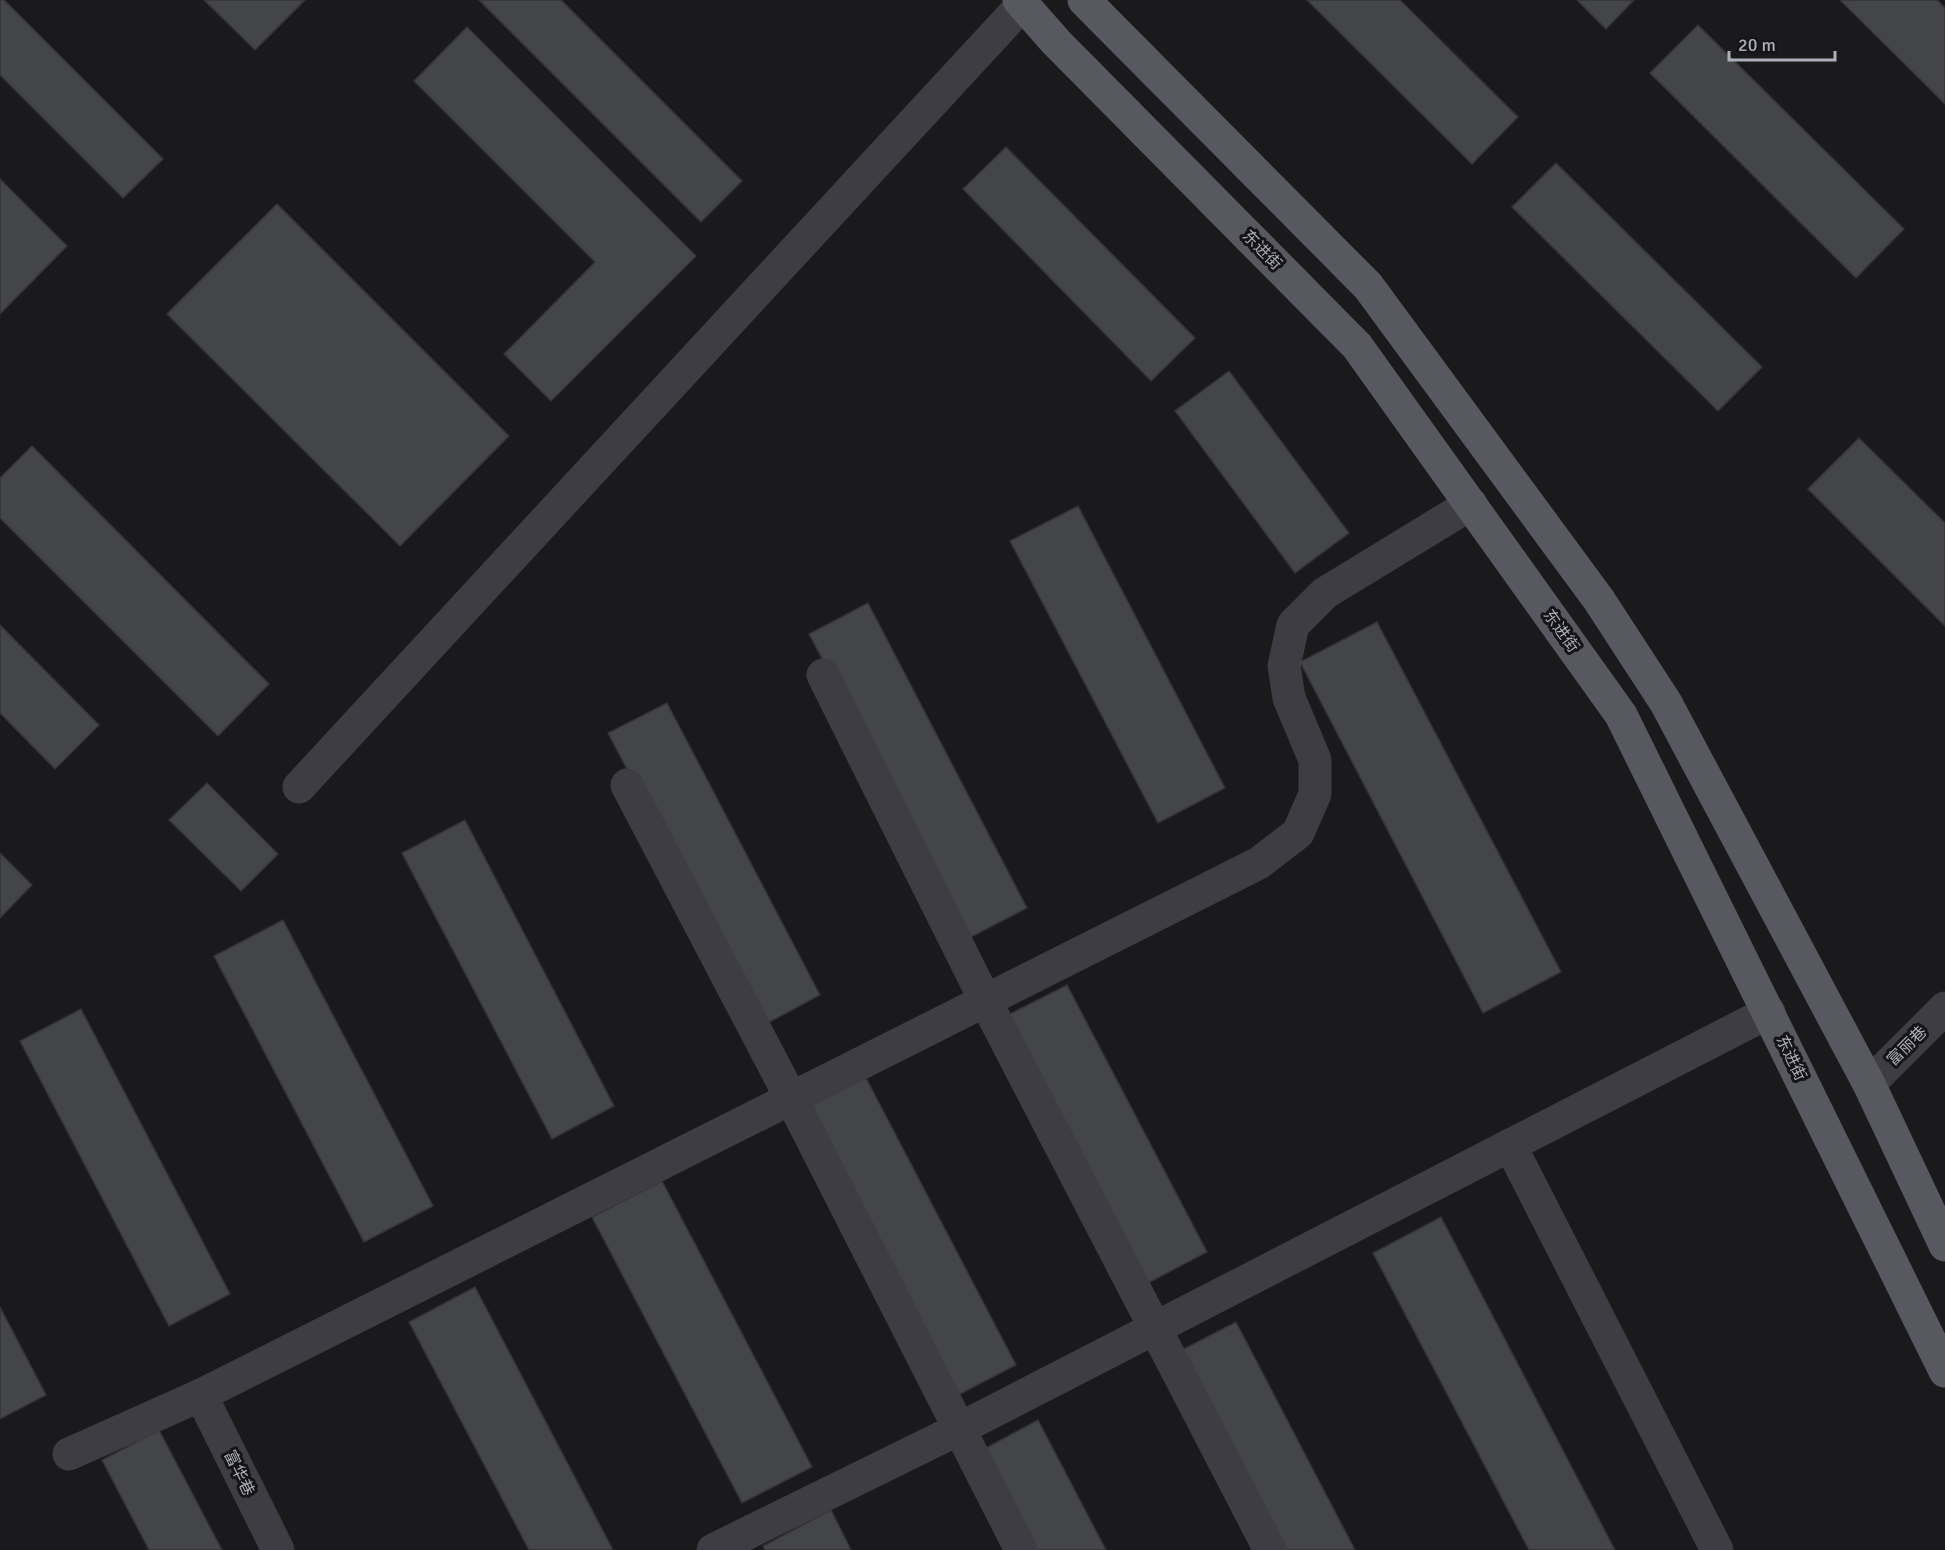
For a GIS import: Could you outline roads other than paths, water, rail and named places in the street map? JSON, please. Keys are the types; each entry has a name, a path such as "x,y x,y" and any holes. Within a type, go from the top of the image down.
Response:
{"main road":[{"path":"1038,13 1088,1 1368,286 1585,580 1666,703 1869,1084 1945,1245"},
{"name":"东进街","path":"1038,13 1357,346 1621,715 1945,1371"}],"street":[{"path":"299,787 1038,13"},
{"path":"69,1454 201,1395 1259,863 1298,833 1315,794 1315,760 1289,698 1284,666 1293,625 1324,593 1471,504"},
{"path":"823,675 986,1000 1270,1550"},
{"path":"627,785 791,1098 1021,1550"},
{"name":"富丽巷","path":"1869,1084 1945,1008"},
{"path":"714,1550 959,1429 1769,1012"},
{"path":"1510,1145 1717,1550"},
{"name":"富华巷","path":"201,1395 278,1550"}]}
